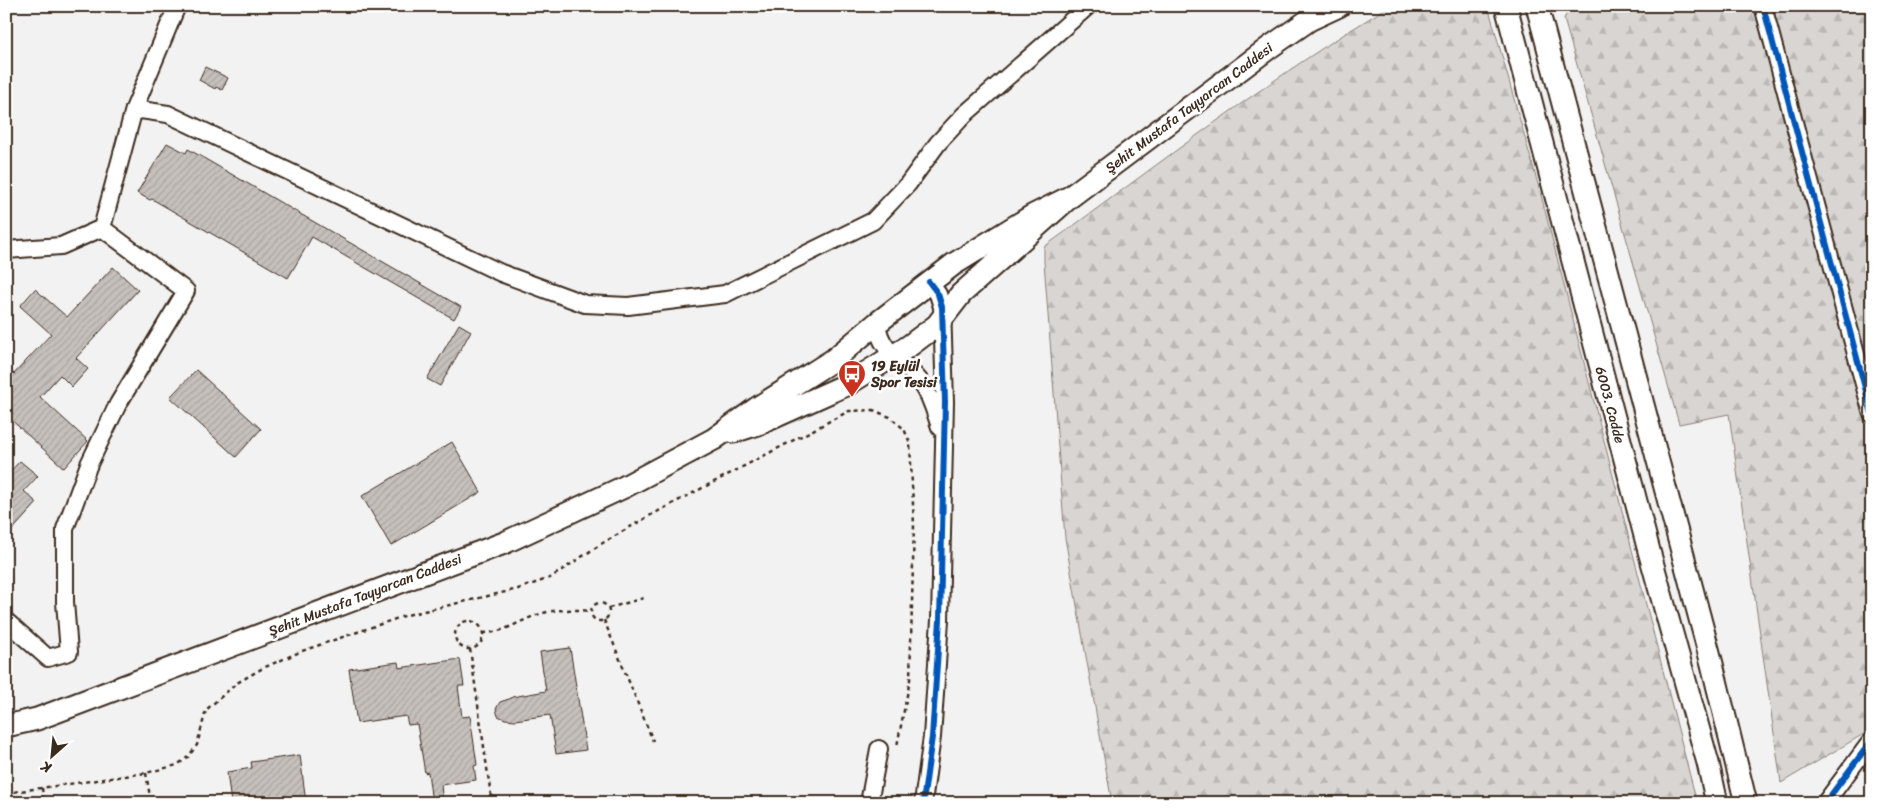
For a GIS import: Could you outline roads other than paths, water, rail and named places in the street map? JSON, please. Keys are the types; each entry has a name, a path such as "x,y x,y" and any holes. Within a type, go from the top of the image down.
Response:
{"main road":[{"name":"Şehit Mustafa Tayyarcan Caddesi","path":"714,439 761,423 815,400 848,384 893,357 943,318 961,294 1070,197 1315,13 1339,6"},
{"name":"6003. Cadde","path":"1506,6 1649,551 1708,763 1717,803"},
{"path":"1538,8 1709,655 1746,803"},
{"name":"Şehit Mustafa Tayyarcan Caddesi","path":"6,726 37,719 504,543 624,487 714,439 757,408 833,360 930,282 997,237 1032,216 1070,197"}],"street":[{"path":"102,228 134,109 177,6"},
{"path":"134,109 168,114 501,274 585,304 628,306 724,294 873,221 908,184 938,143 964,115 1088,6"},
{"path":"1763,6 1872,414"},
{"path":"6,250 61,246 102,228"},
{"path":"6,621 48,658 69,652 65,529 89,464 118,404 186,292 102,228"},
{"path":"923,803 932,737 940,620 945,402 942,362 943,318 938,294 930,282"},
{"path":"877,323 881,339 893,357 923,385 944,436"},
{"path":"1825,803 1872,740"},
{"path":"869,803 879,749"}],"place":[{"name":"19 Eylül Spor Tesisi","path":"852,398"}]}
